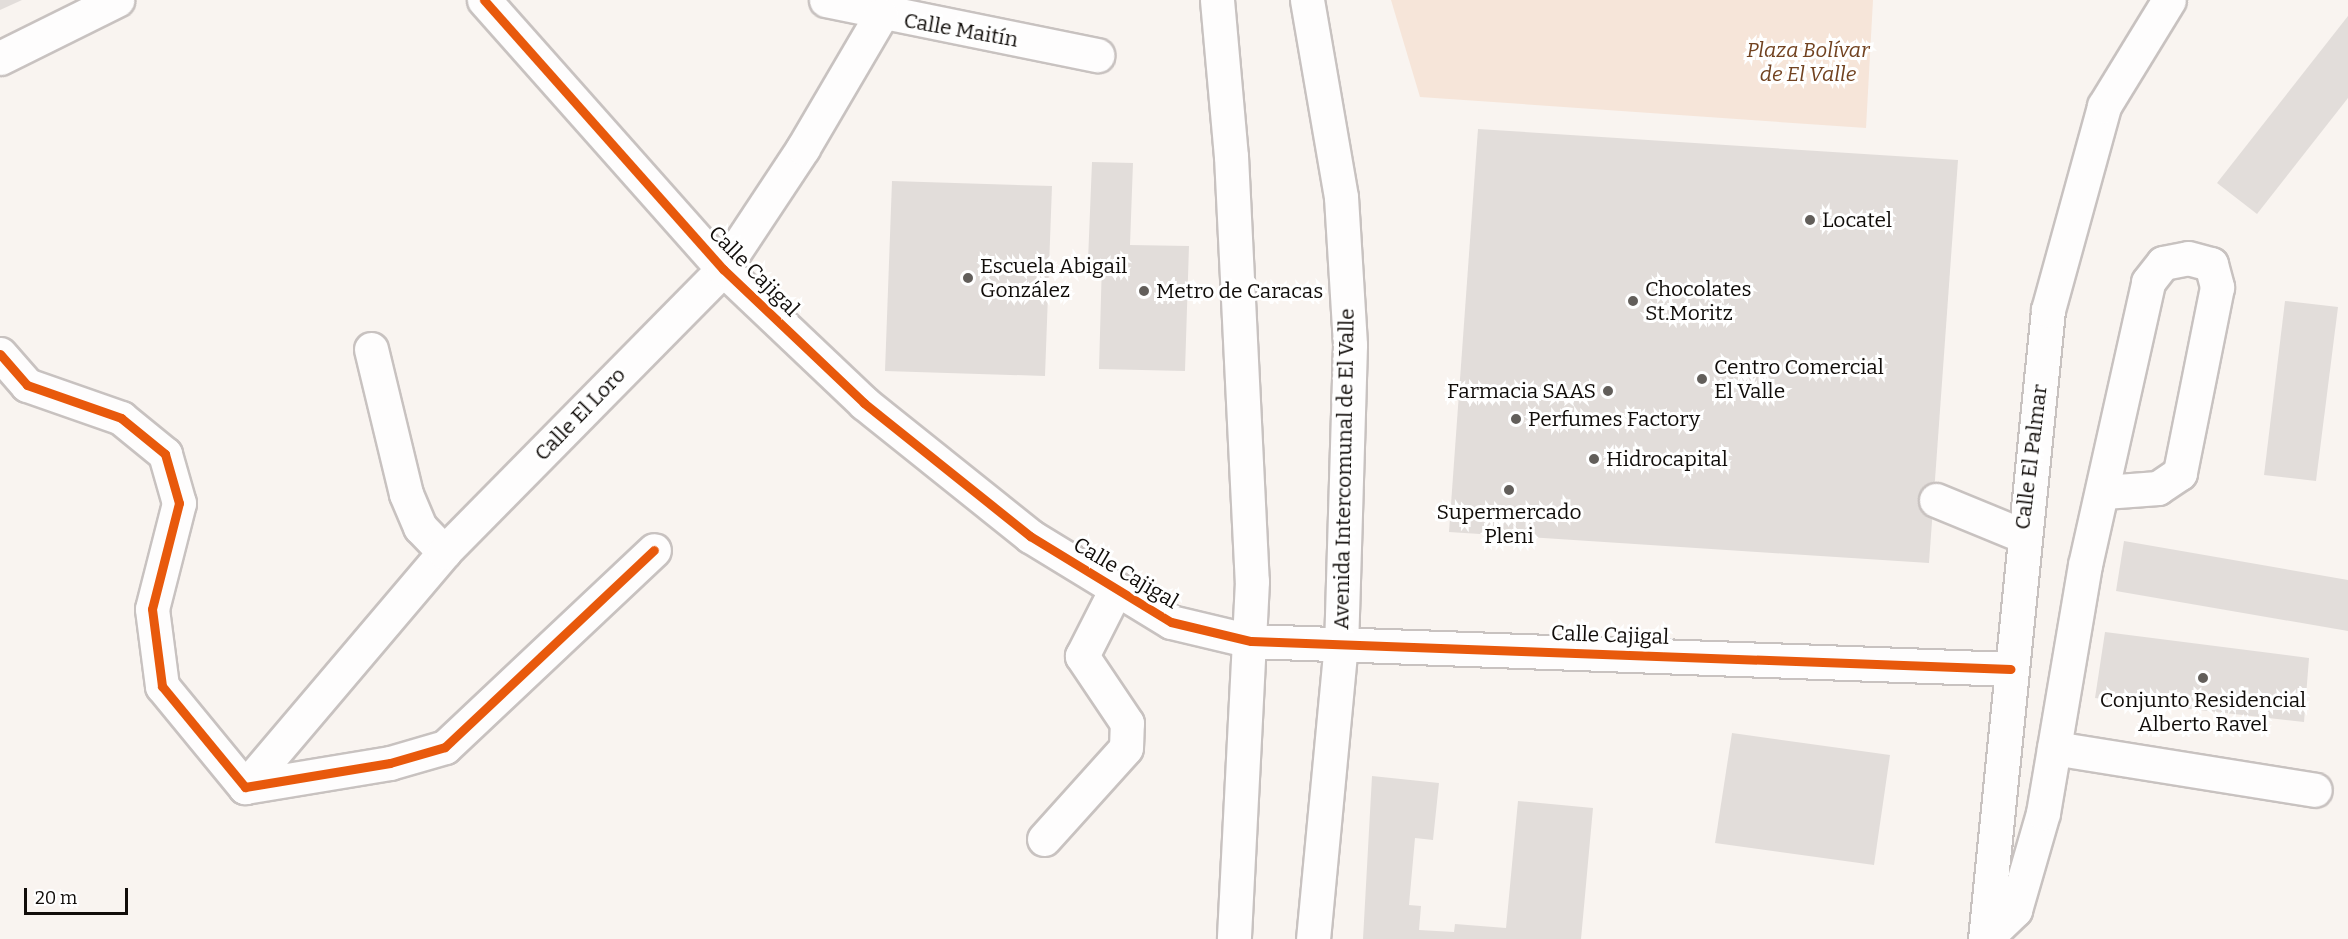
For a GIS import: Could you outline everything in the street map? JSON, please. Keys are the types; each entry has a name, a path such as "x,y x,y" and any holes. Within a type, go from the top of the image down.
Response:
{"street":[{"path":"0,58 117,0"},
{"name":"Calle Cajigal","path":"484,0 723,269 864,403 1030,536 1171,622 1251,641 2010,669"},
{"name":"Calle Maitín","path":"826,0 881,15 1097,55"},
{"path":"1217,0 1237,267 1251,641 1234,939"},
{"name":"Avenida Intercomunal de El Valle","path":"1307,0 1341,197 1350,345 1341,643 1313,939"},
{"name":"Calle El Palmar","path":"1985,939 2022,535 2048,310 2104,106 2169,0"},
{"name":"Calle El Loro","path":"244,787 444,552 723,269 803,148 881,15"},
{"path":"1985,939 2015,910 2043,813 2085,565 2104,492 2148,282 2163,263 2188,258 2211,264 2217,287 2180,473 2158,488 2104,492"},
{"path":"371,350 406,494 420,527 444,552"},
{"path":"0,354 27,385 121,418 165,454 179,503 152,609 162,686 244,787 390,764 445,747 654,550"},
{"path":"1936,500 2022,535"},
{"path":"1044,839 1126,748 1122,713 1082,656 1116,589"},
{"path":"2054,748 2315,790"}],"green space":[{"name":"Plaza Bolívar de El Valle","path":"1391,0 1873,0 1866,128 1420,97"}],"building":[{"path":"0,0 22,0 0,10"},
{"path":"2348,16 2348,98 2257,214 2217,183"},
{"name":"Centro Comercial El Valle","path":"1478,129 1958,160 1929,563 1449,532"},
{"name":"Metro de Caracas","path":"1092,162 1133,163 1130,245 1189,246 1185,371 1099,369 1102,261 1088,261"},
{"name":"Escuela Abigail González","path":"892,181 1052,186 1045,376 885,371"},
{"path":"2285,301 2338,307 2316,481 2264,475"},
{"path":"2124,541 2348,580 2348,631 2116,591"},
{"name":"Conjunto Residencial Alberto Ravel","path":"2105,632 2309,658 2304,722 2095,698"},
{"path":"1732,733 1890,755 1874,865 1715,843"},
{"path":"1372,776 1439,783 1433,840 1415,838 1409,905 1421,906 1419,930 1454,932 1455,924 1506,928 1518,801 1593,808 1581,939 1363,939"}],"cycle path":[{"path":"484,0 723,269 864,403 1030,536 1171,622 1251,641 2010,669"},
{"path":"0,354 27,385 121,418 165,454 179,503 152,609 162,686 245,787 390,763 445,747 654,550"}],"place":[{"name":"Locatel","path":"1810,220"},
{"name":"Escuela Abigail González","path":"968,278"},
{"name":"Metro de Caracas","path":"1144,291"},
{"name":"Chocolates St.Moritz","path":"1633,301"},
{"name":"Centro Comercial El Valle","path":"1702,379"},
{"name":"Farmacia SAAS","path":"1608,391"},
{"name":"Perfumes Factory","path":"1516,419"},
{"name":"Hidrocapital","path":"1594,459"},
{"name":"Supermercado Pleni","path":"1509,490"},
{"name":"Conjunto Residencial Alberto Ravel","path":"2203,678"}]}
